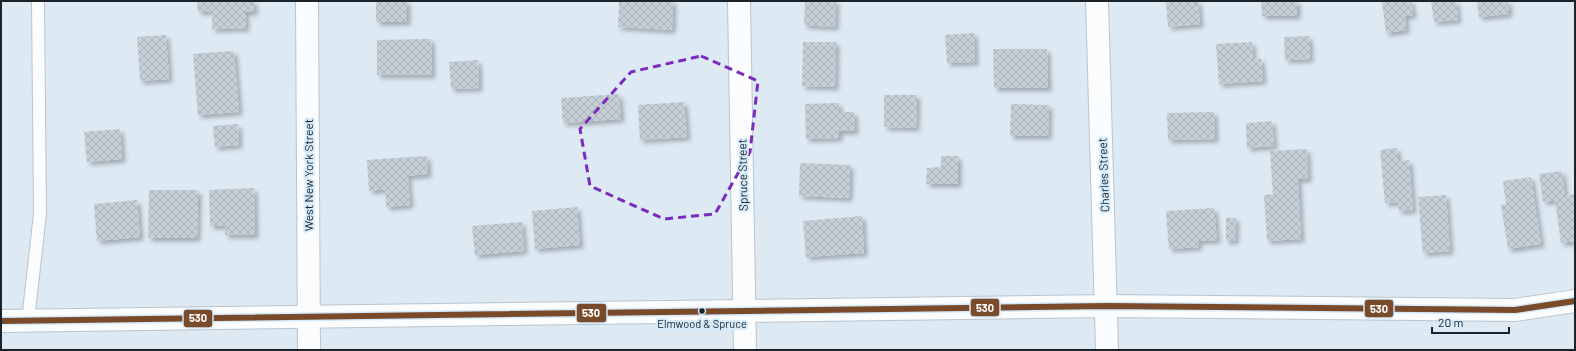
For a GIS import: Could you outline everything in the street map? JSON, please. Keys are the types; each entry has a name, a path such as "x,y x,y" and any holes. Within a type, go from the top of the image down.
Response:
{"street":[{"name":"West New York Street","path":"307,1 309,350"},
{"name":"Spruce Street","path":"739,1 745,350"},
{"name":"Charles Street","path":"1097,1 1107,306 1107,350"},
{"path":"1,321 1107,306 1515,310 1575,301"}],"lane":[{"path":"28,320 40,214 38,1"}],"highlighted area":[{"path":"701,56 758,81 750,152 715,214 664,219 590,186 580,129 631,72"}],"building":[{"path":"197,1 254,1 254,12 245,12 246,28 212,29 212,11 198,12"},
{"path":"376,1 407,1 407,22 376,22"},
{"path":"619,1 673,1 672,30 618,27"},
{"path":"805,1 836,1 835,27 804,25"},
{"path":"1166,1 1198,1 1200,24 1168,27"},
{"path":"1261,1 1297,1 1297,16 1262,16"},
{"path":"1382,1 1411,1 1413,15 1405,16 1406,30 1386,33"},
{"path":"1431,1 1456,1 1458,20 1434,22"},
{"path":"1477,1 1508,1 1509,14 1479,17"},
{"path":"974,33 975,62 947,63 945,35"},
{"path":"166,35 169,79 140,81 137,37"},
{"path":"1309,36 1310,59 1285,60 1284,37"},
{"path":"431,39 432,75 377,75 377,40"},
{"path":"803,42 836,42 835,87 802,86"},
{"path":"1252,42 1253,59 1261,59 1263,81 1219,84 1216,44"},
{"path":"993,49 1047,49 1048,88 994,88"},
{"path":"234,51 239,112 198,115 193,54"},
{"path":"478,60 479,88 451,89 449,62"},
{"path":"619,94 621,119 563,123 561,98"},
{"path":"884,95 917,95 916,128 884,127"},
{"path":"684,102 687,137 640,140 638,105"},
{"path":"839,103 839,112 854,112 855,131 839,131 839,138 806,139 805,104"},
{"path":"1011,104 1049,105 1048,136 1010,136"},
{"path":"1214,112 1215,139 1168,140 1167,113"},
{"path":"1272,121 1274,146 1247,148 1246,123"},
{"path":"238,124 239,145 215,147 213,126"},
{"path":"120,129 122,159 87,162 84,132"},
{"path":"1397,148 1398,162 1409,160 1413,210 1399,211 1398,202 1385,203 1380,150"},
{"path":"1307,149 1308,179 1298,179 1301,239 1267,241 1264,195 1273,194 1270,151"},
{"path":"427,156 428,174 408,176 410,205 386,207 385,189 369,191 367,160"},
{"path":"941,156 958,156 958,184 926,184 927,168 941,167"},
{"path":"800,163 850,165 849,198 799,196"},
{"path":"1562,171 1565,196 1575,194 1575,241 1561,243 1555,200 1543,202 1539,174"},
{"path":"1531,177 1541,244 1508,249 1501,205 1506,204 1503,181"},
{"path":"254,188 255,235 225,235 225,226 210,226 209,190"},
{"path":"149,190 198,190 197,238 148,238"},
{"path":"1446,195 1450,251 1423,253 1418,197"},
{"path":"137,200 140,237 97,241 94,204"},
{"path":"577,207 580,245 535,249 532,211"},
{"path":"1214,208 1217,240 1198,241 1199,247 1169,249 1166,211"},
{"path":"862,216 864,253 806,257 803,221"},
{"path":"1226,218 1236,218 1235,241 1226,241"},
{"path":"522,222 524,251 475,255 472,226"}],"transit line":[{"name":"530","path":"1,321 1107,306 1515,310 1575,301"}],"place":[{"name":"Elmwood & Spruce","path":"702,311"}]}
